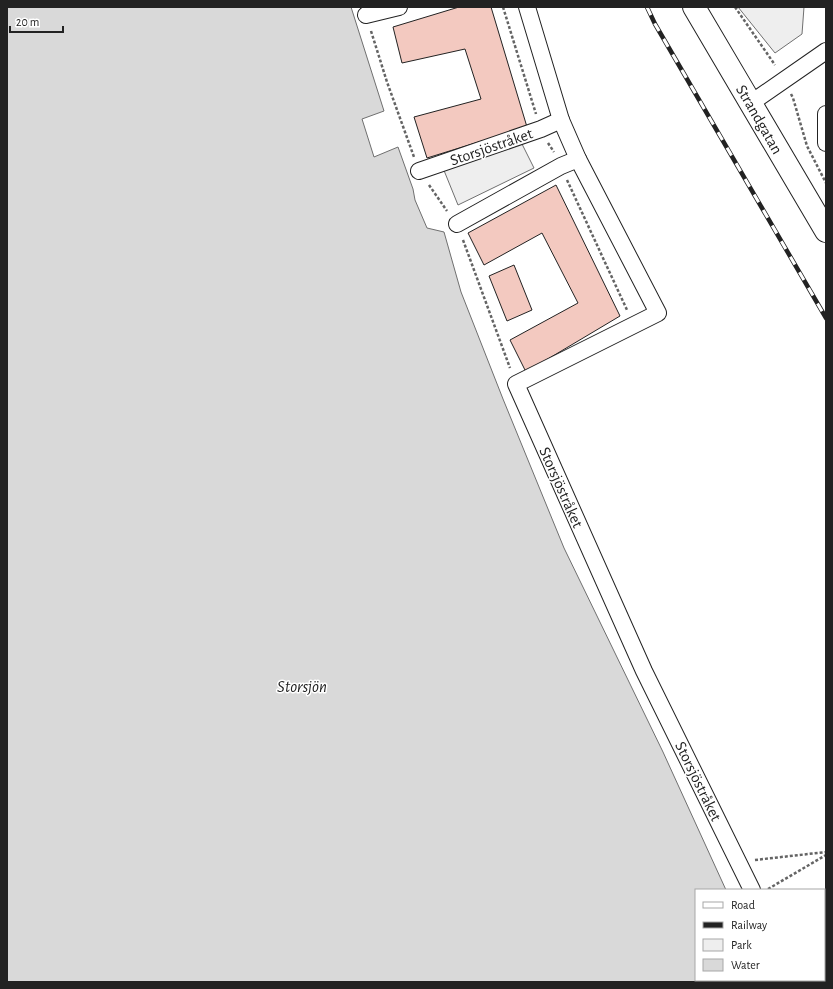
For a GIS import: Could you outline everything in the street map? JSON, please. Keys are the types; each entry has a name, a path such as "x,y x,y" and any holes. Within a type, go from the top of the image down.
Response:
{"main road":[{"name":"Strandgatan","path":"694,7 826,231"}],"street":[{"path":"366,15 399,7"},
{"path":"516,384 658,313 578,159 561,120 527,7"},
{"path":"751,103 782,80 826,51"},
{"path":"826,114 826,143"},
{"name":"Storsjöstråket","path":"419,171 541,129 561,120"},
{"path":"457,224 561,166 578,159"},
{"name":"Storsjöstråket","path":"516,384 644,671 752,889"}],"path":[{"path":"366,15 387,82 419,171 457,224 516,384"},
{"path":"738,862 826,852"},
{"path":"768,889 826,855"}],"green space":[{"path":"738,7 804,7 802,34 775,53"},
{"path":"521,142 534,168 458,205 443,168"}],"water":[{"name":"Storsjön","path":"7,7 351,7 384,111 362,119 374,157 398,147 413,189 415,200 427,228 444,232 461,292 564,548 663,752 726,889 695,889 695,981 749,982 7,982"}],"building":[{"path":"459,7 491,7 527,127 427,158 414,117 481,99 465,49 402,63 393,27"},
{"path":"556,185 620,316 526,372 510,340 578,303 542,233 484,265 468,233"},
{"path":"514,265 532,310 507,321 489,276"}],"railway":[{"path":"647,7 655,24 826,318"}]}
